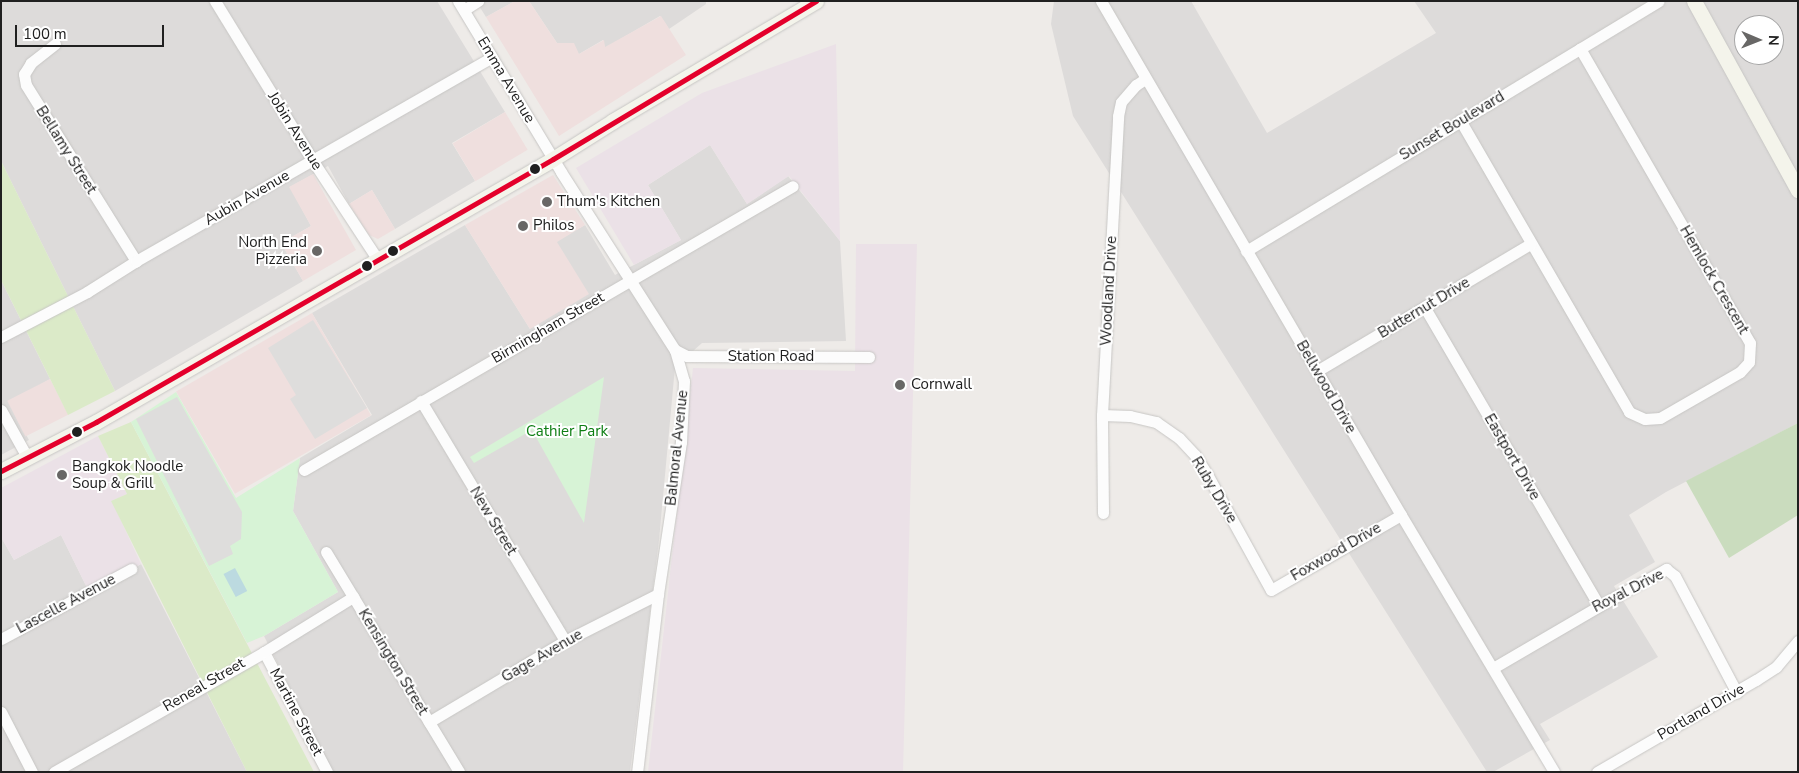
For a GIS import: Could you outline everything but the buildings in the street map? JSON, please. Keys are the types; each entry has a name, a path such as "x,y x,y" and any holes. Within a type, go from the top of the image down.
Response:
{"street":[{"name":"Jobin Avenue","path":"215,1 313,161 378,260"},
{"path":"461,6 478,1"},
{"path":"1,472 96,422 553,159 613,121 816,1"},
{"name":"Bellwood Drive","path":"1101,1 1401,515 1494,668 1554,772"},
{"name":"Sunset Boulevard","path":"1246,251 1658,1"},
{"path":"1694,1 1798,190"},
{"name":"Emma Avenue","path":"461,6 553,159"},
{"name":"Bellamy Street","path":"55,44 30,63 24,74 26,85 136,261"},
{"name":"Hemlock Crescent","path":"1460,120 1625,408 1636,417 1644,419 1660,418 1740,372 1749,362 1750,343 1580,48"},
{"name":"Aubin Avenue","path":"1,337 87,292 136,261 492,58"},
{"name":"Woodland Drive","path":"1103,513 1102,415 1118,116 1121,102 1136,85 1145,79"},
{"name":"Balmoral Avenue","path":"553,159 629,281 675,350 684,382 681,442 658,594 635,771"},
{"name":"Birmingham Street","path":"304,470 793,186"},
{"name":"Butternut Drive","path":"1317,371 1530,244"},
{"name":"Eastport Drive","path":"1425,308 1599,606"},
{"name":"Station Road","path":"675,350 687,356 869,357"},
{"name":"New Street","path":"421,401 566,641"},
{"path":"1,410 27,457"},
{"name":"Ruby Drive","path":"1102,415 1130,416 1156,422 1195,455 1271,590"},
{"name":"Foxwood Drive","path":"1271,590 1401,515"},
{"name":"Kensington Street","path":"326,552 459,772"},
{"name":"Lascelle Avenue","path":"1,639 131,569"},
{"name":"Royal Drive","path":"1494,668 1666,569 1675,576 1737,692"},
{"name":"Gage Avenue","path":"429,722 566,641 658,594"},
{"name":"Reneal Street","path":"54,772 264,652 353,597"},
{"name":"Portland Drive","path":"1597,772 1737,692 1776,667 1798,642"},
{"name":"Martine Street","path":"264,652 327,772"},
{"path":"1,712 32,772"}],"shaded area":[{"path":"1,1 437,1 505,112 452,143 475,181 395,229 372,190 349,204 328,166 290,187 311,226 281,243 303,281 115,391 1,161"},
{"path":"476,1 515,1 486,17"},
{"path":"515,1 529,1 557,43 574,43 579,54 604,40 605,47 661,16 686,55 559,136 486,17"},
{"path":"529,1 706,1 706,4 669,29 660,16 605,48 603,40 579,54 557,43"},
{"path":"1054,1 1191,1 1267,133 1436,33 1414,1 1798,1 1798,423 1666,492 1629,515 1655,562 1614,586 1658,657 1540,724 1550,740 1493,772 1487,772 1073,116 1051,24"},
{"path":"836,44 840,241 789,176 747,204 710,145 648,185 681,240 634,265 576,168 702,93"},
{"path":"505,112 528,150 475,181 453,143"},
{"path":"710,145 747,204 788,176 840,241 846,341 702,343 675,367 659,540 630,772 332,772 264,636 338,592 293,511 300,458 372,415 312,313 465,225 530,329 557,241 585,225 615,275 681,240 648,185"},
{"path":"313,174 356,250 303,281 281,243 311,226 289,187"},
{"path":"553,175 585,225 557,242 589,294 530,329 465,225"},
{"path":"372,190 395,229 378,239 369,235 349,204"},
{"path":"856,244 917,244 903,772 648,772 693,368 855,371"},
{"path":"1,280 50,379 9,403 29,440 1,455"},
{"path":"312,313 371,415 235,494 176,392"},
{"path":"313,320 367,408 315,439 290,399 296,395 268,348"},
{"path":"50,379 68,415 25,436 7,401"},
{"path":"177,397 242,512 241,539 230,546 233,554 209,566 136,419"},
{"path":"98,436 127,494 112,501 141,564 90,594 61,535 14,560 1,537 1,488"},
{"path":"61,535 90,594 141,564 247,772 1,772 1,537 14,560"}],"green space":[{"path":"1,161 115,391 68,415 1,280"},
{"name":"Cathier Park","path":"604,377 584,523 532,430 474,463 470,457"},
{"path":"176,392 236,498 300,458 293,511 338,592 264,636 247,643 131,422"},
{"path":"131,422 314,772 247,772 111,501 127,494 98,436"},
{"path":"1798,423 1798,515 1729,558 1686,481"}],"water":[{"path":"235,568 247,591 236,597 224,574"}],"transit line":[{"path":"1,471 96,422 553,159 816,1"}],"place":[{"name":"Thum's Kitchen","path":"547,202"},
{"name":"Philos","path":"523,226"},
{"name":"North End Pizzeria","path":"317,251"},
{"name":"Cornwall","path":"900,385"},
{"name":"Bangkok Noodle Soup & Grill","path":"62,475"}]}
